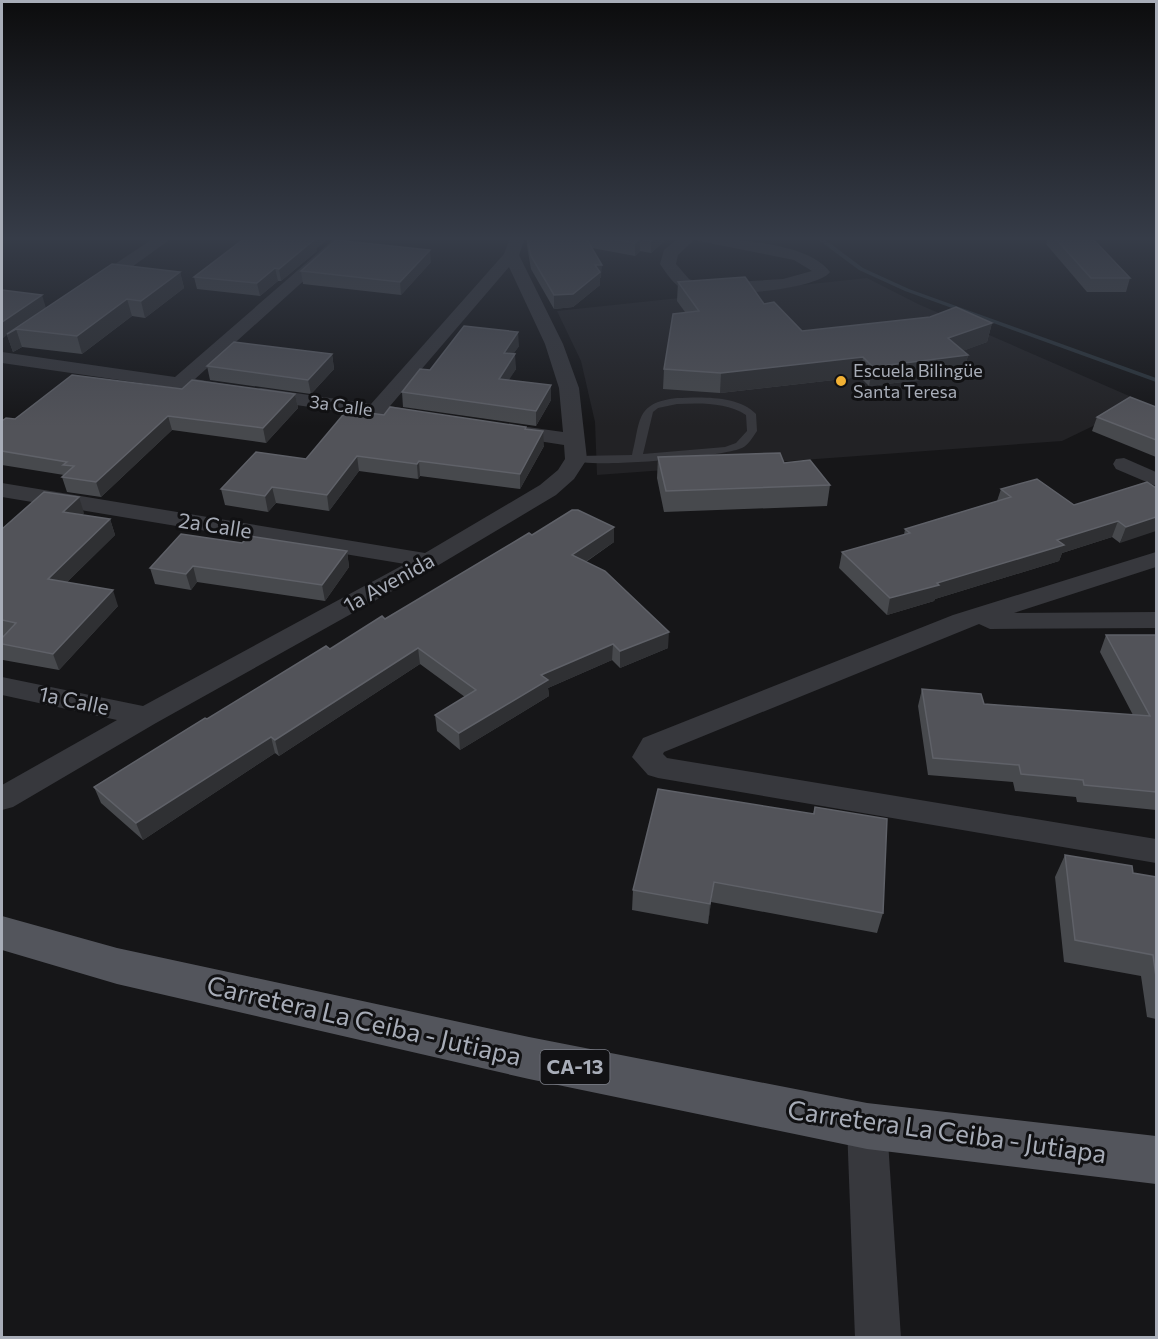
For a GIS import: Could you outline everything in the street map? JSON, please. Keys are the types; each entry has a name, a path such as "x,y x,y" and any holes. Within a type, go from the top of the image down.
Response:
{"main road":[{"name":"Carretera La Ceiba - Jutiapa","path":"2,933 117,966 529,1058 867,1126 1156,1160"}],"street":[{"path":"179,383 273,300"},
{"path":"376,410 469,300"},
{"path":"493,428 575,449 569,388 536,300"},
{"name":"3a Calle","path":"5,350 179,383 446,421"},
{"name":"1a Avenida","path":"2,799 146,716 429,561 548,490 566,474 575,449"},
{"path":"1124,464 1156,480"},
{"name":"2a Calle","path":"2,490 429,561"},
{"path":"1156,559 962,621 653,745 647,757 658,767 1156,851"},
{"path":"962,621 1156,620"},
{"name":"1a Calle","path":"2,686 146,716"},
{"path":"867,1126 878,1338"}],"lane":[{"path":"575,449 637,457 710,452 740,445 752,431 751,414 741,407 723,403 672,401 656,404 649,410 637,457"}],"shaded area":[{"name":"Escuela Bilingüe Santa Teresa","path":"656,300 911,300 1143,402 1062,441 597,475 595,422 581,361 557,311"}],"building":[{"path":"2,300 34,300 2,322"},
{"path":"57,300 125,300 77,336 16,329 7,334"},
{"path":"691,300 762,300 764,304 774,302 802,331 930,317 956,307 992,323 948,338 968,355 873,367 863,357 721,373 664,369 673,314 699,311"},
{"path":"464,326 518,332 504,353 515,354 499,379 551,385 536,411 402,392 420,369 430,370"},
{"path":"234,342 332,354 308,380 207,366"},
{"path":"72,375 182,389 192,380 295,394 263,428 168,416 96,482 62,477 74,466 63,465 67,462 2,451 2,421 6,418 15,419"},
{"path":"1130,397 1156,407 1156,440 1097,417"},
{"path":"390,407 543,431 520,474 419,461 417,464 357,456 327,495 272,487 265,496 221,489 256,452 306,459 347,410 384,415"},
{"path":"780,453 784,463 810,460 830,485 666,491 658,457"},
{"path":"1037,479 1074,505 1147,482 1156,488 1156,517 1126,527 1118,521 1057,540 1064,545 937,583 939,585 890,598 842,552 910,533 905,529 1011,497 1001,489"},
{"path":"44,492 79,497 63,512 110,519 48,579 113,590 53,654 2,644 2,638 16,623 2,620 2,529"},
{"path":"572,510 578,510 614,527 572,555 605,571 669,632 620,651 613,644 541,675 548,680 459,733 435,715 476,690 418,648 275,740 271,737 136,823 94,787 326,646 330,649 382,616 385,619"},
{"path":"181,534 242,543 249,536 347,551 322,585 193,566 186,574 150,568"},
{"path":"1106,635 1156,635 1156,792 1084,785 1083,780 1021,774 1019,765 933,758 922,689 981,694 984,704 1150,716"},
{"path":"658,789 814,814 815,807 887,819 883,913 714,882 710,904 633,890"},
{"path":"1065,855 1132,866 1133,873 1156,877 1156,977 1153,955 1075,940"}],"waterway":[{"path":"936,300 1156,380"}],"place":[{"name":"Escuela Bilingüe Santa Teresa","path":"841,381"}]}
